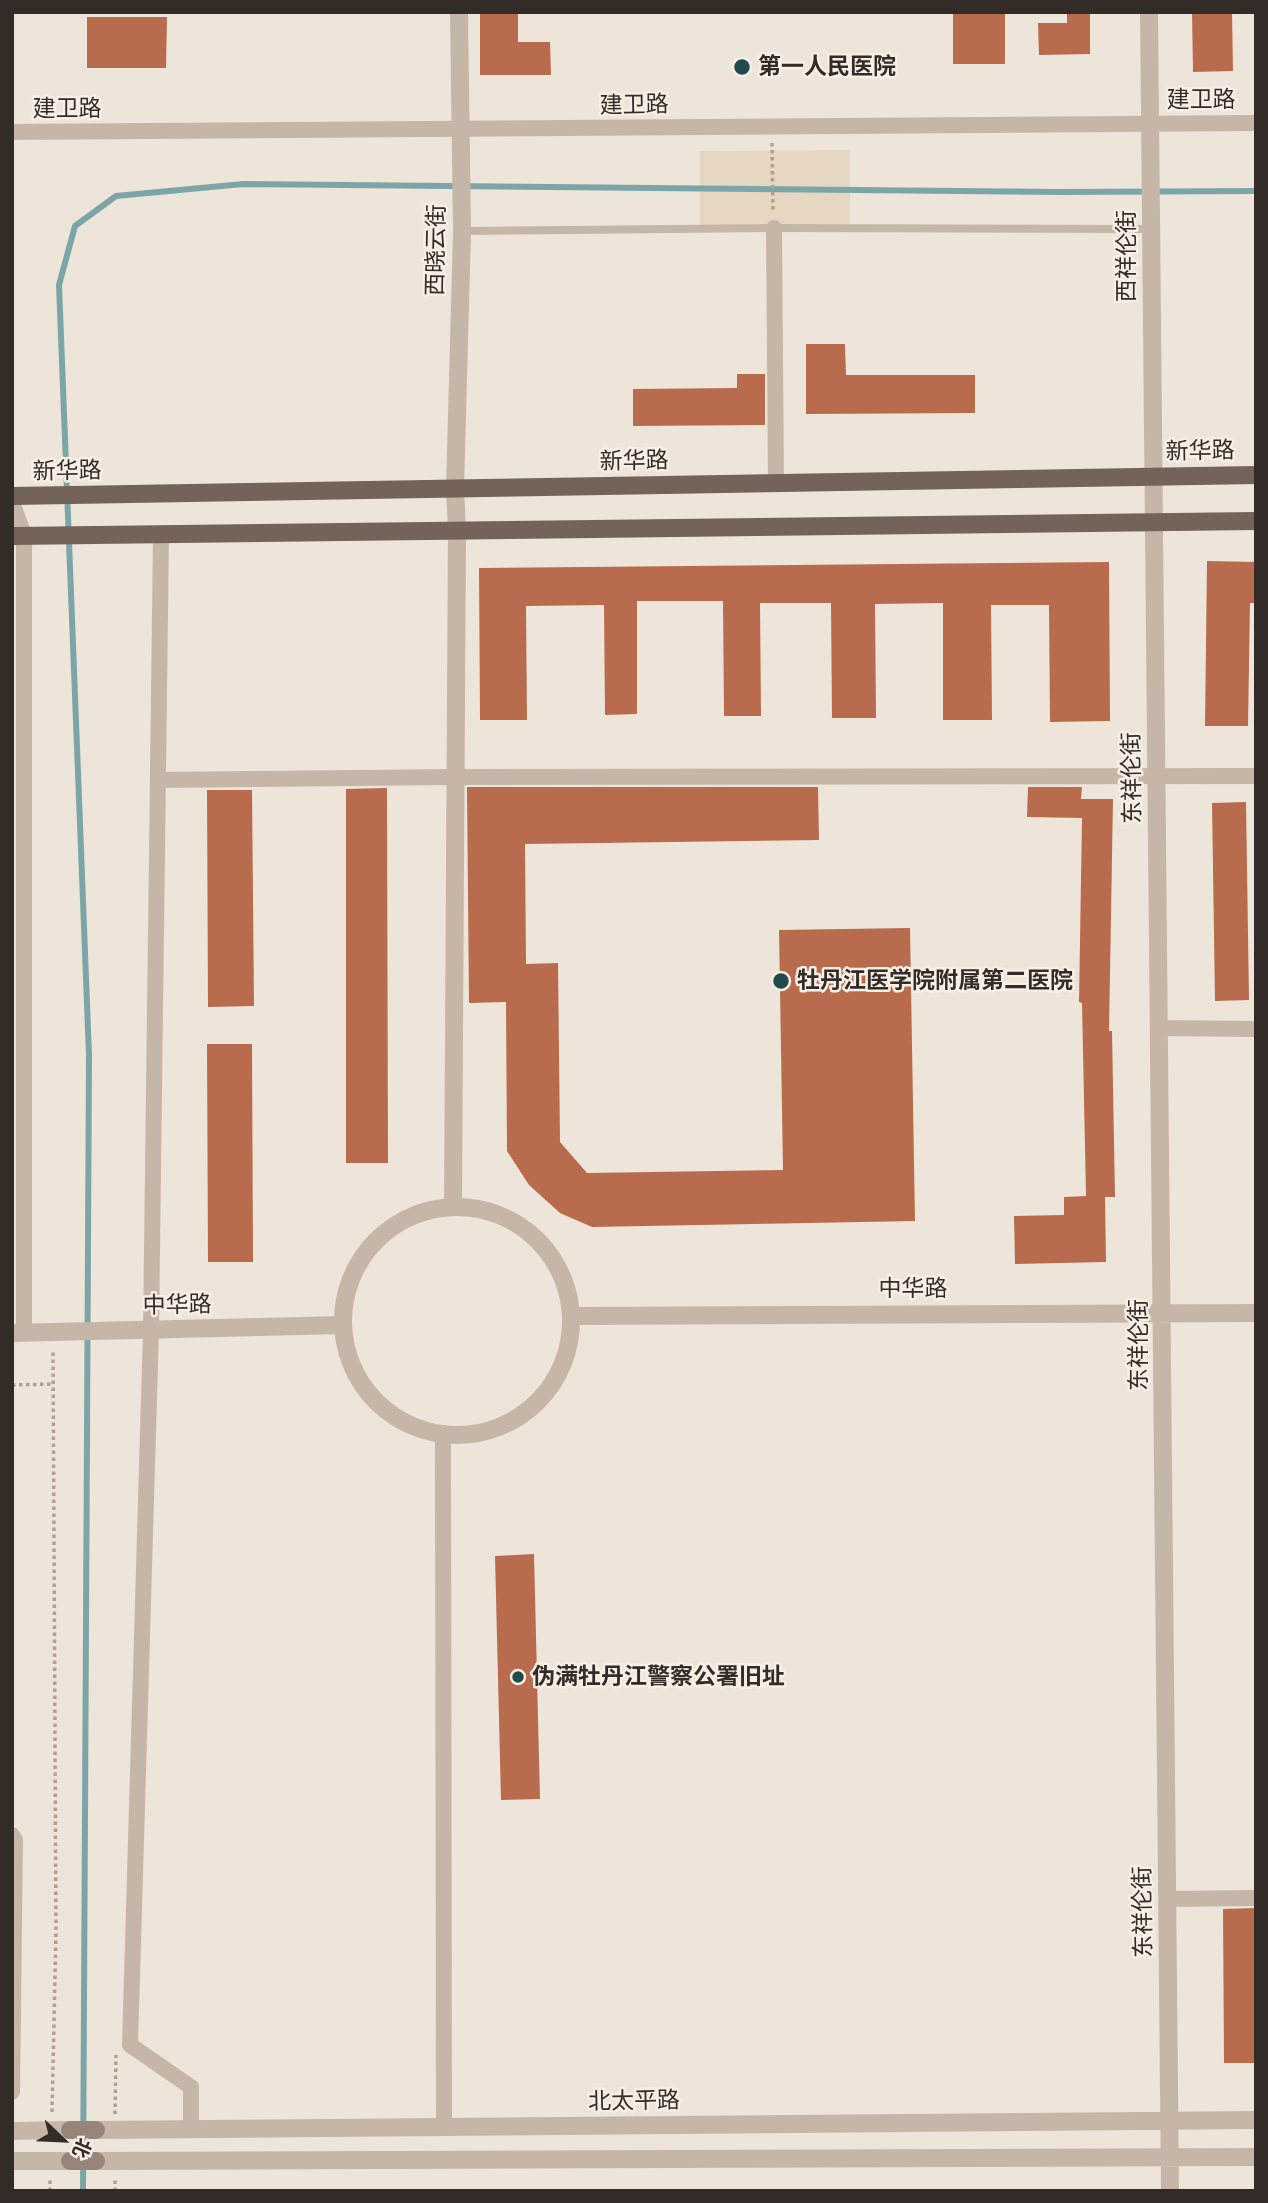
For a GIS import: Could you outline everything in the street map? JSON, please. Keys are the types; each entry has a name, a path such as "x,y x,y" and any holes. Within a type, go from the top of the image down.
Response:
{"main road":[{"name":"新华路","path":"12,496 1256,475"},
{"path":"18,536 1256,521"},
{"name":"北太平路","path":"70,2130 96,2130"},
{"path":"70,2161 96,2161"}],"street":[{"name":"西晓云街","path":"453,1206 457,530 455,489 462,232 459,12"},
{"name":"西祥伦街","path":"1149,12 1153,499"},
{"name":"建卫路","path":"12,132 1256,122"},
{"path":"774,228 776,483"},
{"name":"东祥伦街","path":"1153,499 1170,2191"},
{"path":"12,502 18,536 18,1333"},
{"path":"161,534 151,1330 130,2045 191,2087 191,2129"},
{"path":"158,780 1256,776"},
{"path":"1159,1028 1256,1029"},
{"path":"453,1206 488,1210 520,1225 547,1250 564,1281 571,1316 566,1353 550,1387 524,1413 490,1430 453,1435 417,1428 387,1412 364,1388 348,1358 342,1325 346,1289 362,1257 386,1230 417,1213 453,1206"},
{"name":"中华路","path":"571,1316 1256,1313"},
{"name":"中华路","path":"18,1333 342,1325"},
{"path":"443,1433 444,2128"},
{"path":"12,1835 15,1840 12,2092"},
{"path":"1167,1899 1256,1898"},
{"name":"北太平路","path":"96,2130 1256,2120"},
{"name":"北太平路","path":"12,2131 70,2130"},
{"path":"96,2161 1256,2157"},
{"path":"12,2161 70,2161"}],"lane":[{"path":"462,232 774,228 1151,229"}],"path":[{"path":"772,127 774,228"},
{"path":"51,2131 56,1932 53,1332"},
{"path":"12,1385 54,1384"},
{"path":"115,2130 116,2048"},
{"path":"115,2161 115,2191"}],"shaded area":[{"path":"850,150 850,227 700,228 700,151"}],"building":[{"path":"480,12 518,12 518,42 550,42 551,75 480,75"},
{"path":"953,12 1005,12 1005,64 953,64"},
{"path":"1067,12 1090,12 1090,54 1039,55 1038,23 1067,23"},
{"path":"1192,12 1232,12 1233,71 1193,72"},
{"path":"87,17 167,17 166,68 87,68"},
{"path":"806,344 845,344 846,375 975,375 975,413 806,414"},
{"path":"737,374 765,374 765,425 633,426 633,389 737,388"},
{"path":"1207,561 1256,562 1256,603 1250,603 1248,726 1205,726"},
{"path":"1109,562 1110,721 1050,722 1049,605 991,605 992,720 943,720 943,603 875,604 876,718 832,718 831,603 760,603 761,716 724,716 723,601 637,601 637,714 605,715 604,605 526,606 527,720 480,720 479,568"},
{"path":"467,787 818,787 819,840 525,844 526,964 558,963 560,1142 587,1173 783,1170 779,930 910,928 915,1221 592,1227 560,1213 529,1185 507,1151 506,1002 469,1003"},
{"path":"1028,787 1082,787 1081,799 1113,799 1109,1031 1112,1031 1115,1197 1105,1197 1106,1262 1015,1264 1014,1216 1064,1215 1064,1197 1086,1196 1082,1003 1079,1002 1082,818 1027,817"},
{"path":"387,788 388,1163 346,1163 346,789"},
{"path":"207,790 252,790 254,1006 208,1007"},
{"path":"1246,802 1249,1000 1215,1001 1212,803"},
{"path":"207,1044 252,1044 253,1262 208,1262"},
{"name":"伪满牡丹江警察公署旧址","path":"534,1554 540,1799 501,1800 495,1556"},
{"path":"1256,1908 1256,2063 1224,2063 1223,1909"}],"waterway":[{"path":"83,2191 89,1055 59,285 75,226 116,196 243,184 1060,192 1256,191"}],"place":[{"name":"第一人民医院","path":"742,67"},
{"name":"牡丹江医学院附属第二医院","path":"781,981"},
{"name":"伪满牡丹江警察公署旧址","path":"518,1677"}]}
